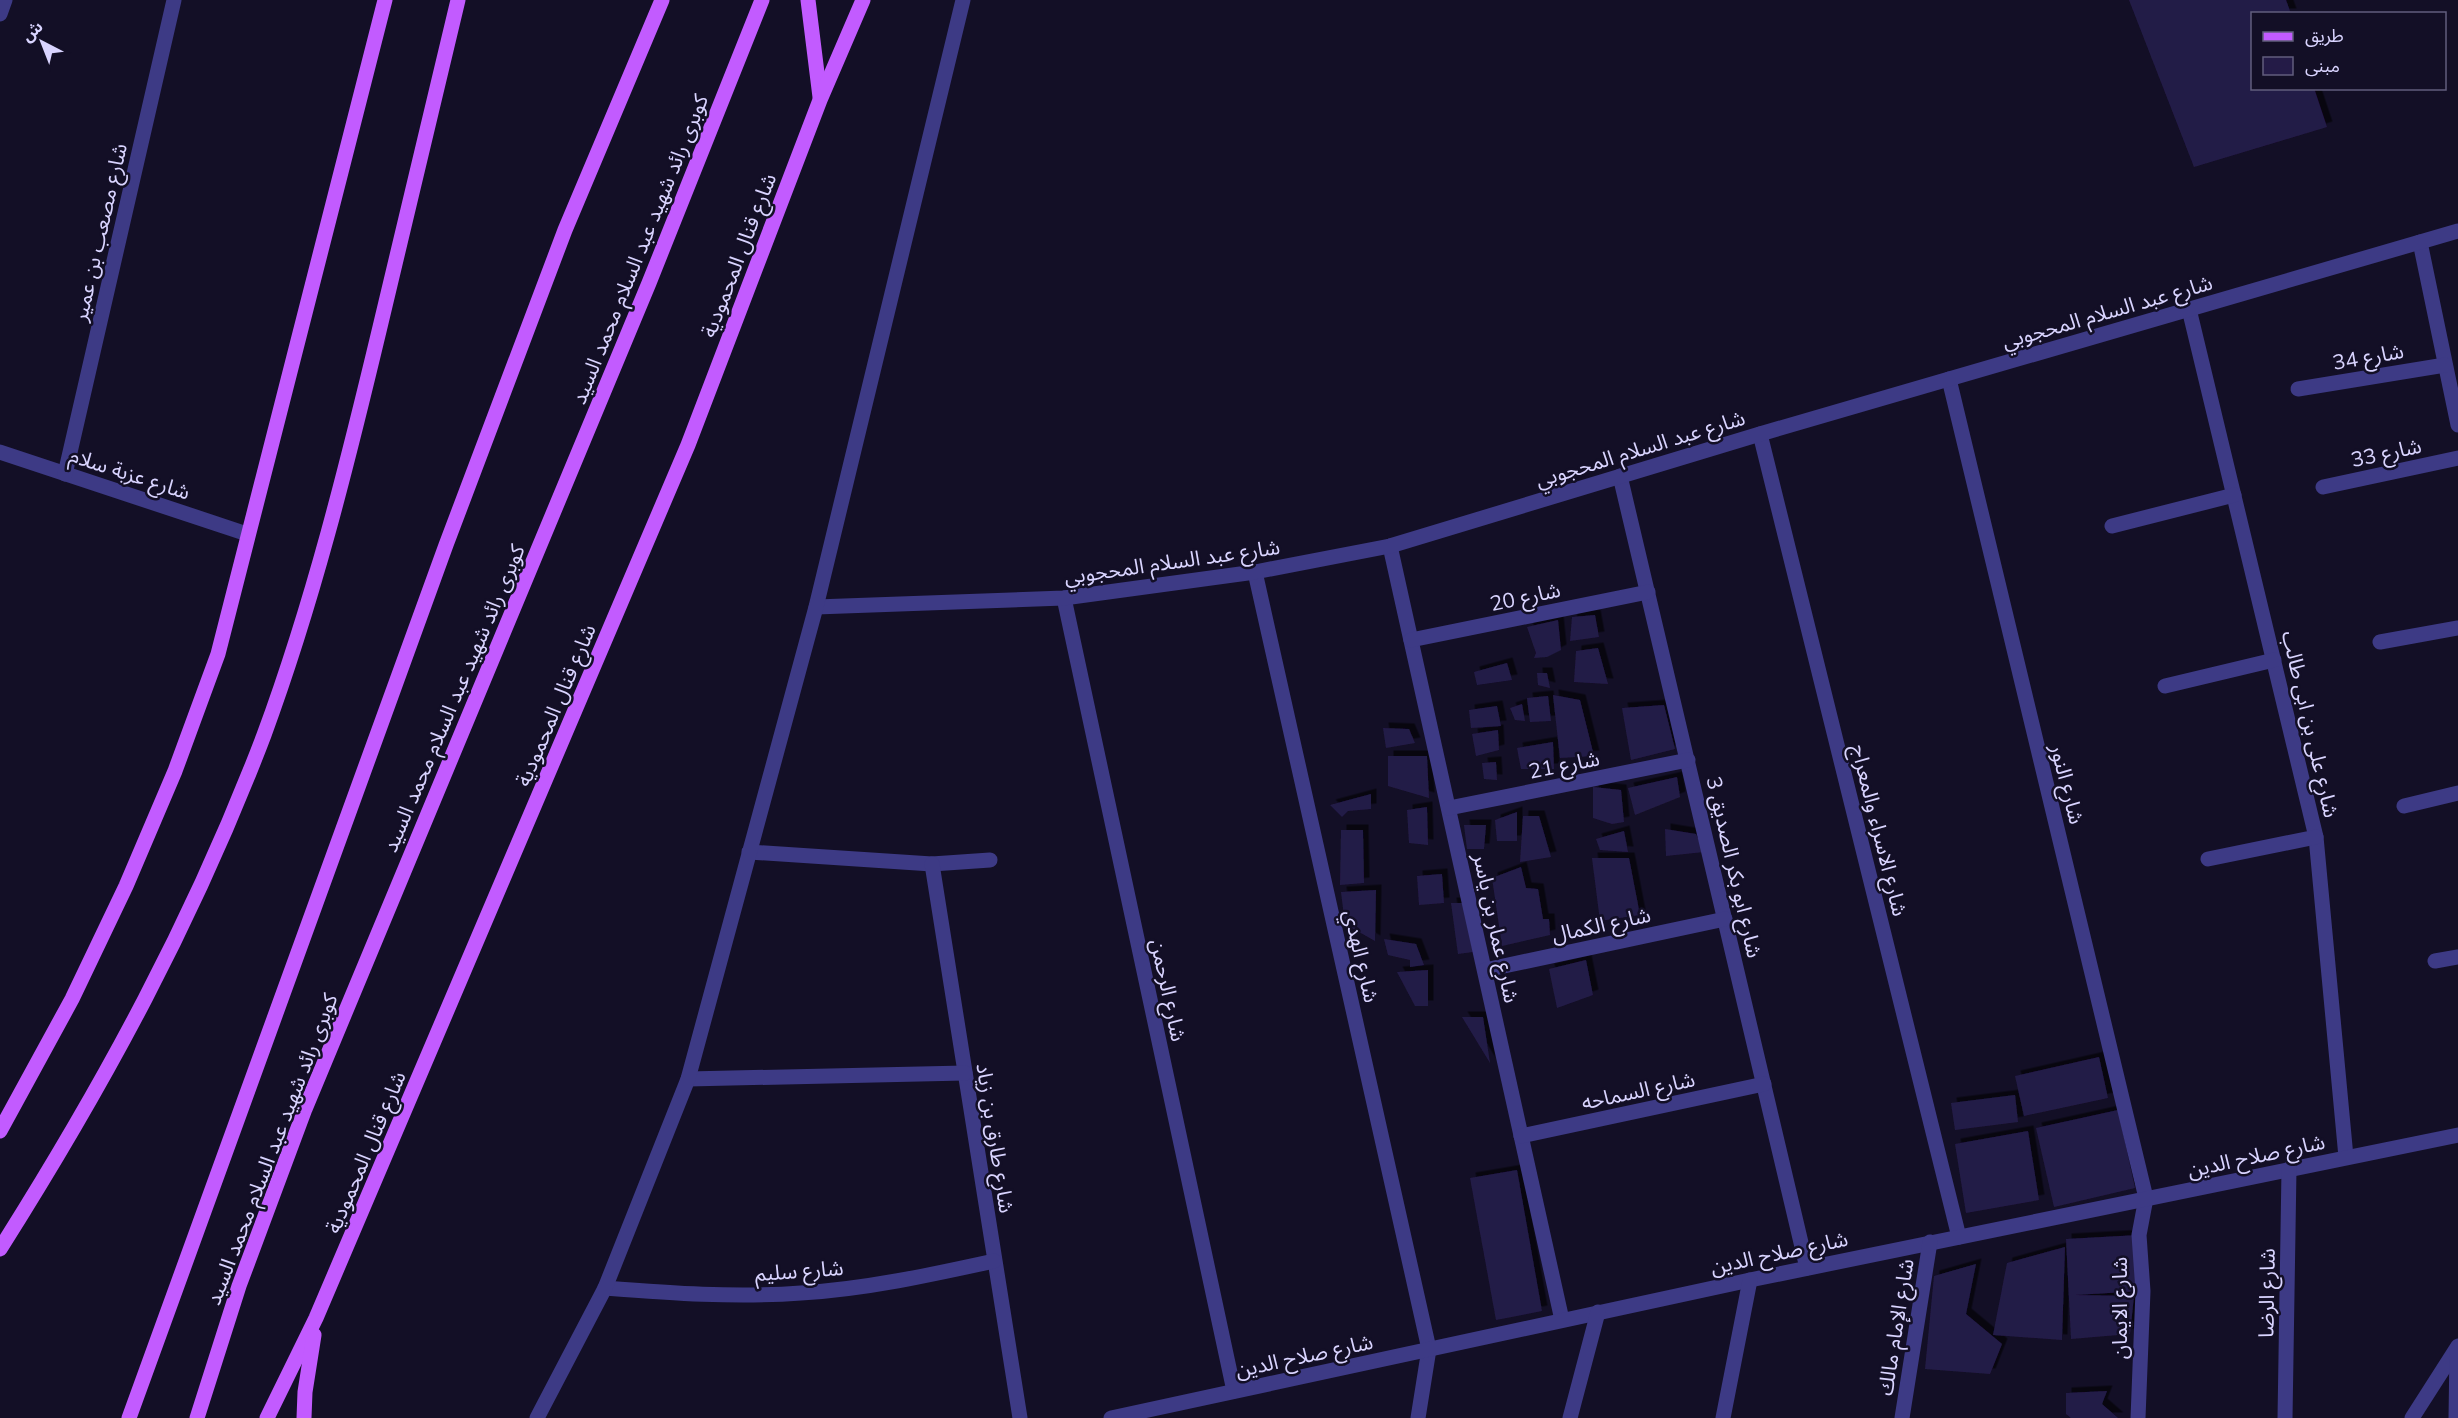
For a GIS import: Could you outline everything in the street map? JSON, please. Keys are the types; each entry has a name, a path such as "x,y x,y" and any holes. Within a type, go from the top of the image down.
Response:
{"main road":[{"path":"0,1131 72,999 126,886 175,771 218,654 385,0"},
{"path":"0,1249 62,1152 125,1040 173,946 222,840 264,734 301,626 333,516 458,0"},
{"name":"كوبرى رائد شهيد عبد السلام محمد السيد","path":"129,1418 446,544 565,231 662,0"},
{"name":"كوبرى رائد شهيد عبد السلام محمد السيد","path":"197,1418 239,1286 305,1109 645,294 762,0"},
{"path":"808,0 820,100"},
{"name":"شارع قنال المحمودية","path":"267,1418 316,1318 688,445 820,100 863,0"},
{"path":"304,1418 305,1392 316,1318"}],"street":[{"path":"0,14 4,0"},
{"name":"شارع مصعب بن عمير","path":"65,474 174,0"},
{"path":"537,1418 604,1288 688,1079 816,607 963,0"},
{"name":"شارع عبد السلام المحجوبي","path":"816,607 1064,598 1254,572 1390,546 1760,434 2458,231"},
{"path":"2420,242 2458,425"},
{"name":"شارع على بن ابى طالب","path":"2189,309 2316,837 2346,1157"},
{"name":"شارع 34","path":"2298,390 2445,365"},
{"name":"شارع النور","path":"1949,380 2146,1198"},
{"name":"شارع الاسراء والمعراج","path":"1760,434 1959,1237"},
{"name":"شارع عزبة سلام","path":"0,452 247,534"},
{"name":"شارع 33","path":"2323,488 2458,458"},
{"name":"شارع ابو بكر الصديق 3","path":"1620,476 1807,1268"},
{"path":"2112,526 2234,495"},
{"name":"شارع عمار بن ياسر","path":"1390,546 1563,1320"},
{"name":"شارع الهدي","path":"1254,572 1429,1349"},
{"name":"شارع 20","path":"1411,640 1648,592"},
{"name":"شارع الرحمن","path":"1064,598 1233,1391"},
{"path":"2380,642 2458,628"},
{"path":"2165,686 2274,660"},
{"name":"شارع 21","path":"1449,808 1688,760"},
{"path":"2404,806 2458,793"},
{"path":"2208,859 2316,837"},
{"path":"749,852 932,864 990,860"},
{"name":"شارع طارق بن زياد","path":"932,864 1020,1418"},
{"name":"شارع الكمال","path":"1485,970 1725,920"},
{"path":"2435,961 2458,957"},
{"path":"688,1079 965,1072"},
{"name":"شارع السماحه","path":"1521,1136 1764,1084"},
{"name":"شارع صلاح الدين","path":"1111,1418 1154,1413 1233,1391 1598,1312 2458,1134"},
{"name":"شارع الرضا","path":"2285,1418 2289,1169"},
{"name":"شارع الايمان","path":"2138,1418 2143,1291 2139,1235 2146,1198"},
{"name":"شارع الإمام مالك","path":"1902,1418 1930,1242"},
{"name":"شارع سليم","path":"604,1288 703,1296 801,1293 898,1282 994,1261"},
{"path":"1723,1418 1750,1280"},
{"path":"1570,1418 1598,1312"},
{"path":"2412,1418 2458,1347"},
{"path":"2456,1418 2458,1347"},
{"path":"1418,1418 1429,1349"}],"building":[{"path":"2129,0 2286,0 2290,12 2251,12 2251,90 2315,90 2327,127 2194,167"},
{"path":"1595,615 1599,637 1570,641 1572,617"},
{"path":"1558,620 1561,650 1547,657 1534,658 1536,653 1527,627"},
{"path":"1598,648 1608,684 1574,682 1576,651"},
{"path":"1507,663 1512,680 1477,685 1474,672"},
{"path":"1537,673 1547,673 1550,688 1538,685"},
{"path":"1553,695 1580,700 1594,756 1560,758"},
{"path":"1548,696 1551,721 1530,722 1527,698"},
{"path":"1522,704 1525,721 1515,720 1510,708"},
{"path":"1664,705 1675,749 1631,760 1622,708"},
{"path":"1497,706 1501,726 1471,728 1469,710"},
{"path":"1383,728 1409,729 1415,743 1386,748"},
{"path":"1498,730 1499,750 1476,756 1472,734"},
{"path":"1553,742 1554,769 1521,769 1517,748"},
{"path":"1388,756 1427,756 1429,798 1388,786"},
{"path":"1496,762 1497,780 1484,779 1482,763"},
{"path":"1677,777 1680,797 1635,815 1628,788"},
{"path":"1593,787 1621,790 1624,822 1612,824 1593,818"},
{"path":"1371,794 1371,809 1348,811 1342,817 1330,805"},
{"path":"1427,807 1428,845 1409,843 1407,810"},
{"path":"1517,812 1517,841 1497,841 1495,820"},
{"path":"1523,816 1539,816 1551,857 1520,862"},
{"path":"1464,825 1486,825 1484,849 1467,849"},
{"path":"1665,829 1696,834 1704,852 1666,856"},
{"path":"1341,830 1363,830 1364,883 1340,885"},
{"path":"1624,831 1628,852 1600,850 1596,839"},
{"path":"1592,858 1629,858 1640,915 1600,921"},
{"path":"1521,867 1526,888 1538,889 1543,919 1549,919 1550,935 1502,946 1492,878"},
{"path":"1442,874 1444,903 1419,905 1417,876"},
{"path":"1376,890 1375,941 1345,924 1341,892"},
{"path":"1451,903 1463,903 1473,952 1458,954"},
{"path":"1384,939 1416,944 1424,965 1410,967 1410,960 1388,955"},
{"path":"1586,960 1593,995 1557,1008 1549,969"},
{"path":"1428,970 1428,1006 1415,1006 1397,972"},
{"path":"1462,1017 1483,1017 1490,1063"},
{"path":"2099,1057 2108,1098 2024,1116 2015,1076"},
{"path":"2015,1095 2018,1122 1955,1130 1951,1103"},
{"path":"2118,1110 2135,1188 2054,1207 2036,1128"},
{"path":"2028,1131 2039,1200 1966,1213 1955,1144"},
{"path":"1517,1170 1542,1311 1496,1320 1470,1178"},
{"path":"2139,1235 2143,1291 2075,1295 2134,1296 2130,1334 2071,1339 2066,1239"},
{"path":"2065,1247 2062,1340 1993,1335 2007,1263"},
{"path":"1976,1264 1966,1314 2002,1344 1990,1374 1925,1369 1934,1276"},
{"path":"2107,1391 2102,1404 2118,1418 2071,1418 2066,1414 2066,1393"}]}
